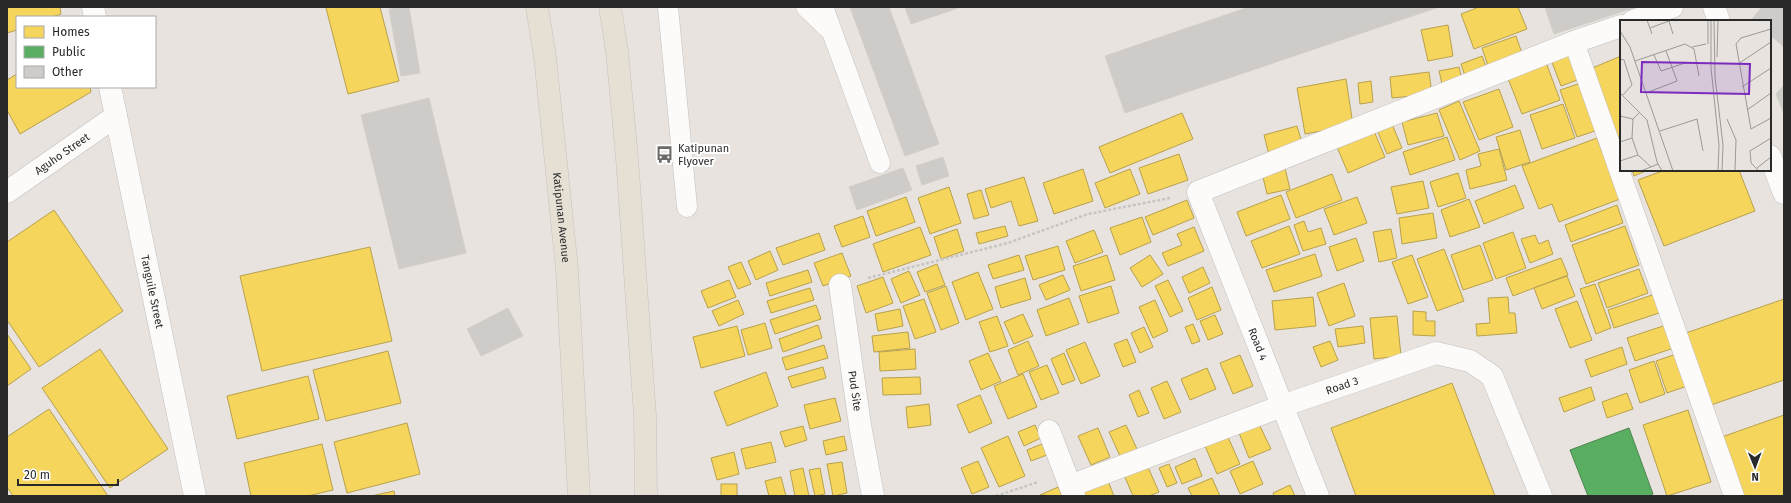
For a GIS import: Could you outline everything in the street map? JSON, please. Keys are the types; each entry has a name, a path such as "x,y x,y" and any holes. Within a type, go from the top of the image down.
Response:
{"main road":[{"name":"Katipunan Avenue","path":"537,7 546,65 567,269 579,496"},
{"path":"610,7 617,51 627,158 645,416 646,496"},
{"path":"645,416 656,496"},
{"name":"Katipunan Avenue","path":"567,496 576,429"}],"street":[{"path":"1636,20 1672,7"},
{"path":"1714,7 1719,20"},
{"path":"1198,192 1574,42 1620,26"},
{"name":"Tanguile Street","path":"110,88 188,492"},
{"name":"Aguho Street","path":"7,192 116,116"},
{"path":"1771,159 1784,193"},
{"name":"Road 4","path":"1198,192 1318,496"},
{"name":"Pud Site","path":"840,285 860,425 873,496"},
{"name":"Road 3","path":"1072,491 1282,406 1436,353 1470,361 1492,376 1541,496"},
{"path":"1049,431 1072,491"}],"lane":[{"path":"668,7 687,207"},
{"path":"806,7 832,32"},
{"path":"823,7 880,163"},
{"path":"1574,42 1734,496"}],"path":[{"path":"840,285 1008,243 1088,214 1198,192"},
{"path":"996,496 1052,478 1072,491"}],"building: Homes":[{"path":"7,7 60,7 61,14 55,16 16,16 16,30 7,33"},
{"path":"380,7 399,81 348,94 326,8"},
{"path":"1479,7 1518,7 1527,29 1474,49 1461,14"},
{"path":"1448,25 1453,56 1428,61 1421,30"},
{"path":"1516,36 1524,59 1490,72 1482,48"},
{"path":"1570,50 1580,79 1561,86 1550,57"},
{"path":"1482,56 1489,74 1467,82 1461,64"},
{"path":"1620,56 1620,142 1590,69"},
{"path":"1544,57 1560,100 1522,114 1505,71"},
{"path":"1459,67 1463,84 1443,88 1439,71"},
{"path":"1429,72 1432,94 1392,98 1390,77"},
{"path":"16,75 16,88 90,88 91,92 20,134 7,110 7,80"},
{"path":"1346,79 1353,125 1305,134 1297,88"},
{"path":"1371,81 1373,102 1360,104 1358,83"},
{"path":"1584,82 1601,129 1577,137 1560,90"},
{"path":"1499,89 1513,127 1479,140 1463,102"},
{"path":"1459,101 1480,151 1460,160 1439,110"},
{"path":"1563,104 1575,138 1542,149 1530,115"},
{"path":"1182,113 1193,139 1110,173 1099,147"},
{"path":"1437,113 1444,136 1408,145 1402,122"},
{"path":"1392,124 1402,148 1387,154 1377,130"},
{"path":"1297,126 1303,146 1269,155 1264,135"},
{"path":"1520,130 1530,162 1506,170 1496,137"},
{"path":"1374,131 1385,157 1348,173 1337,147"},
{"path":"1447,137 1455,160 1410,175 1403,152"},
{"path":"1597,138 1620,199 1559,222 1552,204 1539,209 1522,166"},
{"path":"1499,149 1507,180 1470,189 1466,170 1481,166 1478,154"},
{"path":"1179,154 1188,180 1148,194 1139,168"},
{"path":"1285,168 1290,189 1267,194 1262,173"},
{"path":"1083,169 1093,201 1054,214 1043,183"},
{"path":"1130,169 1140,194 1105,208 1095,183"},
{"path":"1632,171 1646,171 1634,176"},
{"path":"1662,171 1739,171 1755,211 1664,246 1638,180"},
{"path":"1458,173 1466,198 1438,207 1430,182"},
{"path":"1332,174 1342,200 1296,218 1286,192"},
{"path":"1024,177 1038,221 1019,226 1011,201 991,208 985,189"},
{"path":"1423,181 1429,208 1397,214 1391,187"},
{"path":"1515,185 1524,208 1484,224 1475,201"},
{"path":"949,187 961,223 930,234 918,198"},
{"path":"981,190 989,215 974,219 967,194"},
{"path":"1281,195 1290,219 1246,236 1237,212"},
{"path":"906,197 915,222 876,236 867,211"},
{"path":"1357,197 1367,223 1334,235 1324,209"},
{"path":"1469,199 1480,227 1450,237 1441,210"},
{"path":"1187,200 1194,218 1153,235 1145,217"},
{"path":"1617,205 1623,223 1571,242 1565,225"},
{"path":"54,210 123,311 39,367 7,320 7,242"},
{"path":"1433,213 1437,238 1402,244 1399,218"},
{"path":"863,216 870,237 842,247 834,226"},
{"path":"1142,217 1151,242 1120,255 1110,228"},
{"path":"1304,221 1308,232 1321,228 1326,244 1303,251 1294,225"},
{"path":"1005,226 1008,236 979,244 976,233"},
{"path":"1289,226 1300,254 1262,268 1251,241"},
{"path":"1625,226 1639,265 1586,284 1572,245"},
{"path":"920,227 931,255 883,272 873,244"},
{"path":"1194,227 1204,251 1168,266 1162,253 1182,245 1177,234"},
{"path":"957,229 964,251 941,259 934,237"},
{"path":"1391,229 1397,258 1379,262 1373,232"},
{"path":"1094,230 1103,252 1075,263 1066,241"},
{"path":"1513,232 1526,268 1496,279 1483,243"},
{"path":"819,233 825,250 783,265 776,248"},
{"path":"1535,235 1539,244 1548,240 1553,254 1530,263 1521,239"},
{"path":"1356,238 1364,261 1337,271 1329,247"},
{"path":"1480,245 1493,280 1463,290 1451,255"},
{"path":"1058,246 1065,270 1033,280 1025,256"},
{"path":"370,247 392,341 262,371 240,276"},
{"path":"1444,249 1464,301 1437,311 1417,259"},
{"path":"770,251 778,270 756,280 748,261"},
{"path":"842,253 851,276 823,286 814,263"},
{"path":"1315,254 1322,276 1274,292 1266,270"},
{"path":"1019,255 1024,270 993,279 988,265"},
{"path":"1107,255 1115,280 1081,291 1073,266"},
{"path":"1150,255 1163,274 1142,287 1130,268"},
{"path":"1412,255 1428,297 1408,304 1392,262"},
{"path":"1561,258 1568,275 1513,296 1506,278"},
{"path":"741,262 751,284 738,289 728,267"},
{"path":"937,264 945,285 925,292 917,272"},
{"path":"1203,267 1210,283 1189,293 1182,277"},
{"path":"1639,269 1648,293 1607,308 1598,283"},
{"path":"808,270 812,282 770,296 766,283"},
{"path":"909,271 920,295 901,303 891,279"},
{"path":"978,272 993,309 966,320 952,282"},
{"path":"1063,275 1070,290 1046,300 1039,285"},
{"path":"1567,276 1575,296 1542,309 1534,288"},
{"path":"883,277 893,303 866,313 857,286"},
{"path":"1025,278 1031,299 1001,308 995,287"},
{"path":"729,280 736,297 708,308 701,291"},
{"path":"1168,280 1183,311 1170,317 1155,286"},
{"path":"1344,283 1355,316 1329,326 1317,293"},
{"path":"1595,284 1611,328 1596,334 1580,289"},
{"path":"946,286 959,323 941,330 927,293"},
{"path":"1111,286 1119,313 1088,323 1079,296"},
{"path":"1212,287 1221,310 1197,320 1188,298"},
{"path":"810,288 814,300 771,313 767,301"},
{"path":"1655,294 1662,312 1614,328 1608,310"},
{"path":"1313,297 1316,326 1275,330 1272,301"},
{"path":"1508,297 1509,313 1515,313 1517,333 1477,336 1476,324 1490,323 1488,298"},
{"path":"1069,298 1079,324 1046,336 1037,310"},
{"path":"924,299 936,332 915,339 903,306"},
{"path":"1784,299 1784,380 1711,405 1686,333"},
{"path":"738,300 744,314 719,326 712,311"},
{"path":"1155,300 1168,331 1153,338 1139,307"},
{"path":"1577,301 1592,340 1570,348 1555,309"},
{"path":"816,305 821,319 775,334 770,320"},
{"path":"900,309 903,326 878,331 875,314"},
{"path":"1413,311 1426,312 1426,321 1435,321 1435,336 1413,335"},
{"path":"1023,314 1033,336 1014,344 1004,322"},
{"path":"1215,315 1223,334 1208,340 1200,321"},
{"path":"997,316 1008,346 990,352 979,322"},
{"path":"1397,316 1401,356 1374,359 1370,318"},
{"path":"765,323 772,348 748,355 741,330"},
{"path":"1193,324 1200,341 1192,344 1185,327"},
{"path":"1669,324 1677,347 1635,361 1627,338"},
{"path":"818,325 822,338 783,352 779,339"},
{"path":"737,326 745,356 701,368 693,337"},
{"path":"1363,326 1365,343 1338,347 1335,329"},
{"path":"1144,327 1153,347 1140,353 1131,333"},
{"path":"908,332 910,348 874,352 872,336"},
{"path":"7,334 31,369 7,386"},
{"path":"1127,339 1136,362 1123,367 1114,344"},
{"path":"1028,341 1039,366 1018,375 1008,350"},
{"path":"1330,341 1338,360 1321,367 1313,347"},
{"path":"1085,342 1100,376 1081,384 1066,350"},
{"path":"824,345 828,358 786,370 782,358"},
{"path":"1622,347 1627,364 1591,377 1585,360"},
{"path":"100,349 168,449 110,488 42,388"},
{"path":"915,349 916,369 880,371 879,352"},
{"path":"388,351 401,403 326,421 313,370"},
{"path":"988,353 1001,381 981,390 969,361"},
{"path":"1064,353 1075,380 1062,385 1051,359"},
{"path":"1679,353 1690,385 1667,393 1656,361"},
{"path":"1240,355 1253,386 1233,394 1220,363"},
{"path":"1654,361 1665,394 1640,403 1629,370"},
{"path":"1047,365 1059,393 1041,400 1029,372"},
{"path":"823,367 826,378 792,388 788,377"},
{"path":"1207,368 1216,389 1190,400 1181,379"},
{"path":"766,372 778,406 727,426 714,392"},
{"path":"1023,374 1037,407 1008,419 994,386"},
{"path":"308,376 319,419 237,439 227,396"},
{"path":"920,377 921,394 883,395 882,378"},
{"path":"1167,381 1181,412 1164,419 1151,388"},
{"path":"1452,383 1495,496 1356,496 1331,428"},
{"path":"1591,387 1595,400 1564,412 1559,398"},
{"path":"1139,390 1149,413 1138,417 1129,395"},
{"path":"1627,393 1633,409 1607,418 1602,402"},
{"path":"980,395 992,423 969,433 957,405"},
{"path":"835,398 841,421 810,429 804,405"},
{"path":"929,404 931,425 908,428 906,407"},
{"path":"49,409 108,496 13,496 7,487 7,437"},
{"path":"1688,410 1711,482 1667,496 1643,425"},
{"path":"1784,415 1784,496 1740,496 1719,438"},
{"path":"407,423 420,474 347,493 334,442"},
{"path":"1259,424 1271,449 1249,458 1239,433"},
{"path":"1035,425 1041,438 1024,446 1018,432"},
{"path":"1126,425 1137,449 1120,456 1109,432"},
{"path":"803,426 807,440 785,447 780,432"},
{"path":"1098,428 1110,457 1091,465 1078,436"},
{"path":"844,436 847,450 826,455 823,441"},
{"path":"1008,436 1025,476 999,487 981,448"},
{"path":"1228,437 1240,464 1217,474 1205,446"},
{"path":"771,442 776,462 746,469 741,449"},
{"path":"322,444 333,490 308,496 251,496 244,463"},
{"path":"1042,444 1047,455 1031,461 1027,450"},
{"path":"734,452 739,474 717,480 711,458"},
{"path":"1195,458 1202,476 1182,484 1175,467"},
{"path":"978,461 989,487 972,494 961,468"},
{"path":"1253,461 1263,484 1240,494 1230,471"},
{"path":"842,462 847,493 833,496 827,464"},
{"path":"1169,464 1177,483 1167,487 1159,468"},
{"path":"1147,465 1159,492 1149,496 1133,496 1124,475"},
{"path":"803,468 809,496 795,496 790,471"},
{"path":"820,468 825,494 815,496 809,470"},
{"path":"781,477 786,496 769,496 765,481"},
{"path":"1212,478 1220,496 1192,496 1188,488"},
{"path":"1108,481 1114,496 1085,496 1083,492"},
{"path":"721,484 737,484 737,496 721,496"},
{"path":"1290,485 1295,496 1274,496 1273,493"},
{"path":"1058,487 1062,496 1040,495"},
{"path":"394,491 395,496 371,496"}],"building: Public":[{"path":"1629,428 1653,494 1649,496 1588,496 1570,450"}],"building: Other":[{"path":"409,7 420,73 401,76 389,9"},
{"path":"850,7 889,7 939,144 905,156"},
{"path":"905,7 961,7 911,24"},
{"path":"1249,7 1439,7 1125,113 1105,56"},
{"path":"1545,7 1636,7 1554,34"},
{"path":"1762,7 1784,7 1784,47 1771,36 1771,20 1752,19"},
{"path":"1784,85 1784,114 1776,94"},
{"path":"429,98 466,253 399,269 361,115"},
{"path":"943,157 949,176 922,185 916,166"},
{"path":"903,168 912,190 857,210 849,187"},
{"path":"508,308 523,336 481,356 467,329"}],"place":[{"name":"Katipunan Flyover","path":"665,154"}]}
